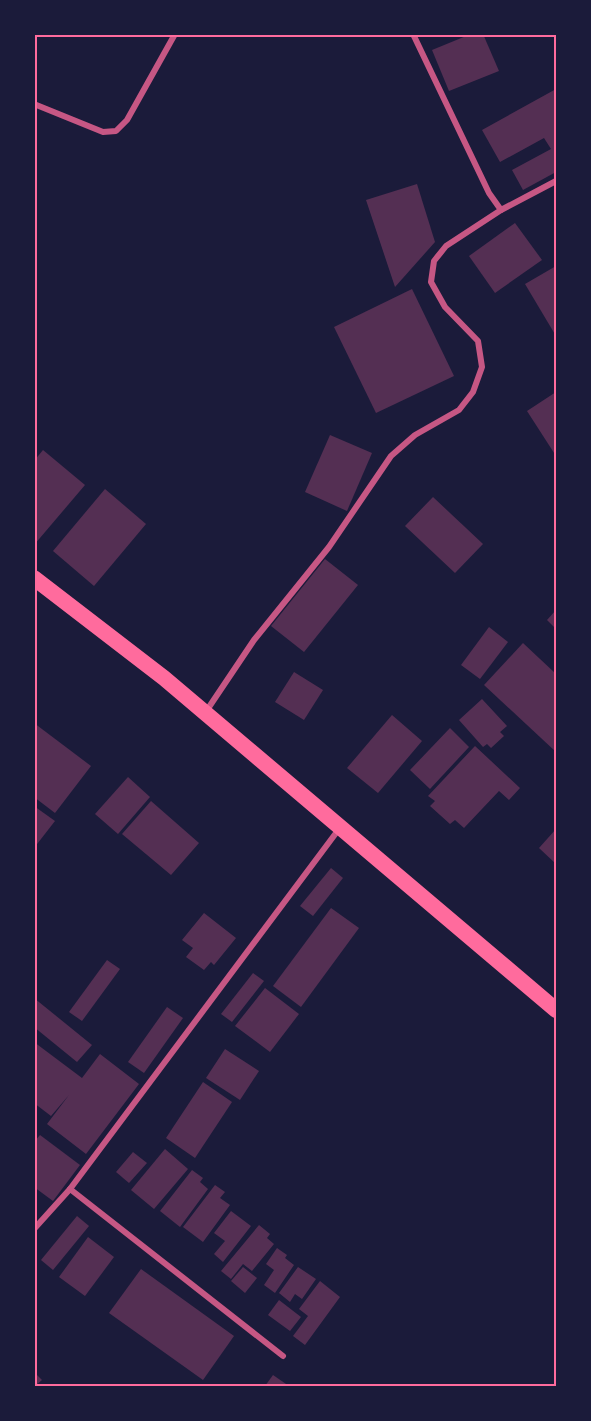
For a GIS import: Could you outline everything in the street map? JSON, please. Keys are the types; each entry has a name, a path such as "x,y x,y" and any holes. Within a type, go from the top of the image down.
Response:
{"highway":[{"path":"34,578 164,678 556,1010"}],"street":[{"path":"34,104 103,132 116,131 127,120 175,34"},
{"path":"413,34 489,193 501,210"},
{"path":"205,714 254,640 329,547 391,456 415,435 459,410 473,392 482,368 478,341 445,307 431,282 434,261 446,246 501,210 556,181"},
{"path":"34,1229 70,1190 340,829"},
{"path":"70,1190 283,1356"}],"building":[{"path":"471,34 483,34 499,71 449,91 432,50"},
{"path":"556,89 556,172 523,190 512,170 551,149 544,138 500,162 482,130"},
{"path":"417,184 435,242 395,287 366,200"},
{"path":"515,223 542,260 495,293 469,256"},
{"path":"556,266 556,336 525,284"},
{"path":"412,289 454,376 376,413 334,327"},
{"path":"556,392 556,456 527,411"},
{"path":"330,435 372,453 347,511 305,492"},
{"path":"43,450 85,485 34,545 34,461"},
{"path":"105,489 146,524 94,586 53,551"},
{"path":"433,497 483,544 455,573 405,526"},
{"path":"325,559 358,585 304,652 271,626"},
{"path":"556,610 556,629 547,620"},
{"path":"489,627 508,642 480,679 461,665"},
{"path":"523,643 556,674 556,752 484,685"},
{"path":"294,672 323,690 304,720 275,702"},
{"path":"482,699 507,726 500,732 504,736 491,748 487,744 483,747 459,720"},
{"path":"392,715 422,741 378,793 347,768"},
{"path":"34,723 91,766 55,813 34,797"},
{"path":"450,728 469,747 430,789 410,770"},
{"path":"475,746 520,788 509,800 499,791 464,828 455,820 450,824 430,806 435,801 428,796"},
{"path":"128,777 150,797 118,834 95,814"},
{"path":"151,801 199,843 171,875 122,834"},
{"path":"34,806 55,821 34,848"},
{"path":"556,829 556,864 539,848"},
{"path":"331,868 343,878 313,916 300,906"},
{"path":"331,908 359,928 301,1007 273,986"},
{"path":"204,913 236,938 214,965 211,962 204,970 186,957 193,948 182,940"},
{"path":"107,960 120,969 82,1021 69,1012"},
{"path":"253,973 264,981 232,1022 221,1014"},
{"path":"265,988 299,1014 270,1052 235,1026"},
{"path":"34,998 92,1045 77,1062 34,1027"},
{"path":"167,1007 183,1018 144,1073 128,1062"},
{"path":"34,1042 82,1078 100,1054 139,1084 86,1154 47,1124 69,1095 51,1116 34,1103"},
{"path":"225,1049 259,1071 240,1100 206,1078"},
{"path":"203,1082 232,1102 195,1158 166,1138"},
{"path":"40,1135 80,1165 53,1201 34,1187 34,1142"},
{"path":"165,1149 188,1169 154,1209 131,1190"},
{"path":"133,1152 147,1163 129,1183 116,1172"},
{"path":"192,1170 203,1178 200,1182 208,1189 180,1227 160,1211"},
{"path":"215,1185 225,1192 220,1198 230,1205 203,1242 183,1227"},
{"path":"231,1211 251,1226 223,1262 214,1254 225,1241 214,1233"},
{"path":"77,1216 89,1226 53,1270 41,1260"},
{"path":"259,1225 270,1234 267,1238 274,1244 252,1271 243,1264 231,1279 221,1271"},
{"path":"88,1237 114,1257 85,1296 59,1277"},
{"path":"277,1248 287,1255 285,1258 294,1265 275,1293 264,1285 274,1270 266,1264"},
{"path":"243,1267 257,1278 245,1293 231,1281"},
{"path":"298,1267 316,1279 302,1299 295,1294 290,1302 279,1293"},
{"path":"141,1269 234,1336 203,1380 109,1313"},
{"path":"320,1281 340,1297 305,1345 293,1336 308,1316 299,1309"},
{"path":"279,1300 301,1317 290,1331 268,1315"},
{"path":"34,1372 42,1380 35,1386 34,1386"},
{"path":"273,1375 289,1386 265,1386"}]}
